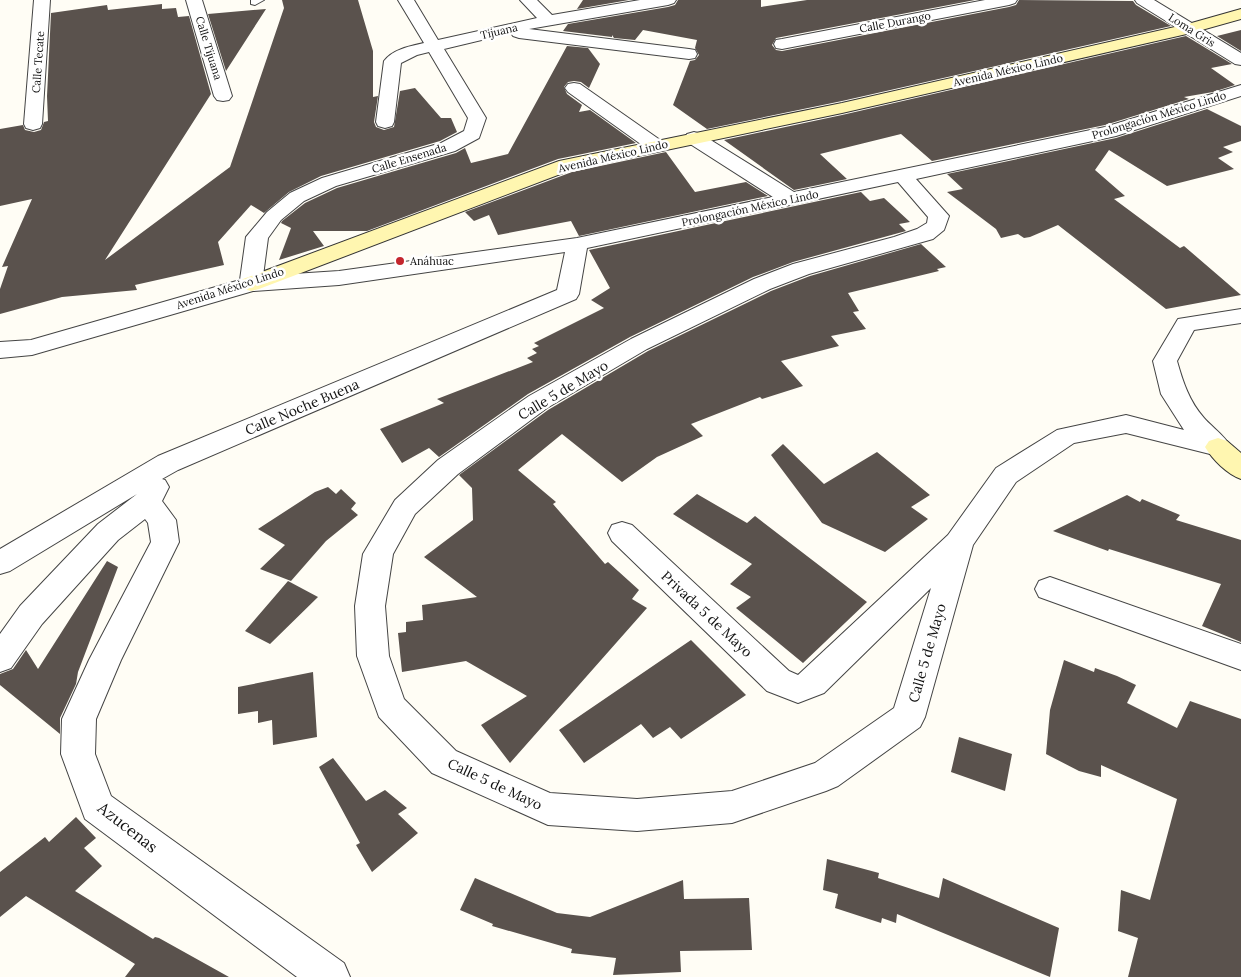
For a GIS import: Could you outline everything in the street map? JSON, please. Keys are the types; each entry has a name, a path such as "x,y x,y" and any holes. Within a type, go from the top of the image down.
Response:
{"street":[{"name":"Calle Tecate","path":"33,124 42,0"},
{"name":"Calle Tijuana","path":"194,0 223,96"},
{"name":"Calle Ensenada","path":"250,284 257,237 274,216 298,196 329,182 448,147 472,134 477,118 406,0"},
{"path":"528,0 548,20"},
{"name":"Tijuana","path":"384,122 393,61 411,51 548,20 668,0"},
{"name":"Calle Durango","path":"782,44 1009,0"},
{"name":"Loma Gris","path":"1143,0 1241,60"},
{"name":"Avenida México Lindo","path":"0,350 32,347 250,284 566,165 852,105 1191,28 1241,14"},
{"path":"498,31 689,54"},
{"path":"574,88 656,146"},
{"name":"Prolongación México Lindo","path":"250,284 339,278 577,244 793,200 1108,132 1241,90"},
{"path":"694,138 793,200"},
{"name":"Calle 5 de Mayo","path":"903,176 939,216 937,226 926,234 801,268 762,284 657,335 538,402 448,467 405,507 378,554 370,606 373,656 391,707 444,762 548,809 637,815 732,807 826,775 908,717 959,542"},
{"name":"Calle Noche Buena","path":"0,563 168,463 568,294 577,244"},
{"path":"1218,447 1194,424 1174,394 1165,361 1186,324 1241,316"},
{"name":"Calle 5 de Mayo","path":"798,689 814,683 959,542 1006,475 1066,436 1126,424 1218,447 1241,468"},
{"path":"0,659 31,614 108,532 147,502 168,463"},
{"name":"Azucenas","path":"147,502 162,520 165,542 105,660 79,719 78,754 97,807 330,977"},
{"name":"Privada 5 de Mayo","path":"622,533 778,681 798,689"},
{"path":"1050,589 1241,657"}],"building":[{"path":"282,0 358,0 373,51 373,97 378,96 374,122 376,127 384,130 394,127 400,91 415,88 441,118 451,118 457,132 440,141 321,176 289,192 264,213 251,205 218,242 224,265 135,285 137,290 62,297 0,314 0,289 8,266 2,267 32,199 0,206 0,129 23,125 25,130 34,132 41,130 44,122 48,121 47,96 51,13 107,5 108,10 162,4 162,9 176,8 178,17 189,16 211,94 105,260 230,167 284,8"},
{"path":"583,0 629,0 577,9"},
{"path":"678,0 761,0 761,7 807,0 975,0 776,38 772,45 776,50 782,51 1009,7 1016,5 1019,0 1133,1 1136,5 1171,26 842,101 707,129 673,105 690,61 695,60 699,55 695,48 697,40 643,30 635,40 614,38 612,35 612,37 563,31 568,24 668,7 675,5"},
{"path":"266,9 226,71 208,14"},
{"path":"1241,30 1241,51 1217,36"},
{"path":"1186,36 1232,64 1211,68 1235,85 1213,92 1184,97 1189,99 1105,125 932,161 901,134 820,154 847,179 794,190 724,140 842,115"},
{"path":"567,46 588,48 600,64 589,88 581,82 574,81 568,82 564,87 567,94 582,105 579,112 590,110 636,143 558,159 367,231 313,231 324,246 279,260 291,228 281,223 282,221 305,203 337,188 456,153 465,148 471,163 508,154"},
{"path":"1207,109 1241,126 1241,141 1223,147 1233,152 1218,158 1234,169 1167,186 1109,150 1095,170 1125,196 1114,199 1180,248 1184,246 1241,295 1166,309 1058,225 1030,237 1024,238 1018,234 1001,238 996,229 947,192 963,189 947,174 1116,138"},
{"path":"666,152 695,192 746,182 768,196 579,236 571,221 498,235 489,215 474,221 465,212 572,172"},
{"path":"861,192 870,201 884,198 910,222 899,224 906,231 793,262 753,277 630,337 528,394 439,457 429,448 402,463 380,429 444,403 437,399 533,362 527,358 537,353 532,349 539,346 534,343 604,308 591,300 610,288 589,250"},
{"path":"921,244 946,267 937,269 939,271 848,293 859,311 853,312 866,329 831,336 839,346 781,361 803,386 762,399 760,397 691,424 703,436 657,457 622,482 562,434 518,470 556,502 553,504 605,564 608,562 639,590 632,599 647,608 510,763 481,725 527,696 466,661 402,672 398,633 406,632 406,622 423,620 422,605 477,597 424,557 473,520 472,488 459,475 548,410 648,351 771,291 810,276"},
{"path":"783,444 824,484 877,452 930,495 911,507 928,519 885,552 822,523 771,455"},
{"path":"328,487 336,494 341,489 356,503 351,509 358,515 326,541 291,581 260,569 285,545 258,529 315,492"},
{"path":"697,494 747,523 755,516 867,602 803,663 736,608 751,597 730,584 752,564 673,514"},
{"path":"1127,495 1140,502 1142,499 1180,515 1176,520 1241,540 1241,642 1202,626 1221,584 1109,549 1108,551 1053,531"},
{"path":"107,561 118,567 78,672 76,684 60,718 60,734 0,685 0,674 13,669 26,650 38,669"},
{"path":"288,581 318,597 270,644 245,631"},
{"path":"691,640 746,695 681,739 670,727 653,738 641,724 584,763 559,730"},
{"path":"1064,660 1094,672 1095,668 1136,685 1127,703 1177,728 1190,701 1241,719 1241,977 1128,977 1138,938 1118,931 1121,890 1150,900 1177,799 1101,765 1101,777 1079,771 1046,754 1050,710"},
{"path":"313,672 317,737 273,745 272,720 258,723 258,711 238,714 238,687"},
{"path":"959,737 1012,754 1005,791 951,772"},
{"path":"333,758 366,801 385,790 407,808 398,814 418,833 372,872 356,845 360,843 319,767"},
{"path":"76,817 96,838 84,848 102,866 75,891 153,939 155,937 159,938 229,977 125,977 135,964 26,896 0,917 0,872 45,837 49,842"},
{"path":"827,859 879,873 878,878 939,898 943,878 1059,928 1050,977 897,914 896,923 882,918 881,923 835,908 838,894 823,890"},
{"path":"475,878 557,913 590,917 683,880 684,899 749,898 752,950 680,951 681,972 613,975 616,958 571,953 572,949 492,926 493,924 460,910"}],"place":[{"name":"Anáhuac","path":"400,261"}]}
